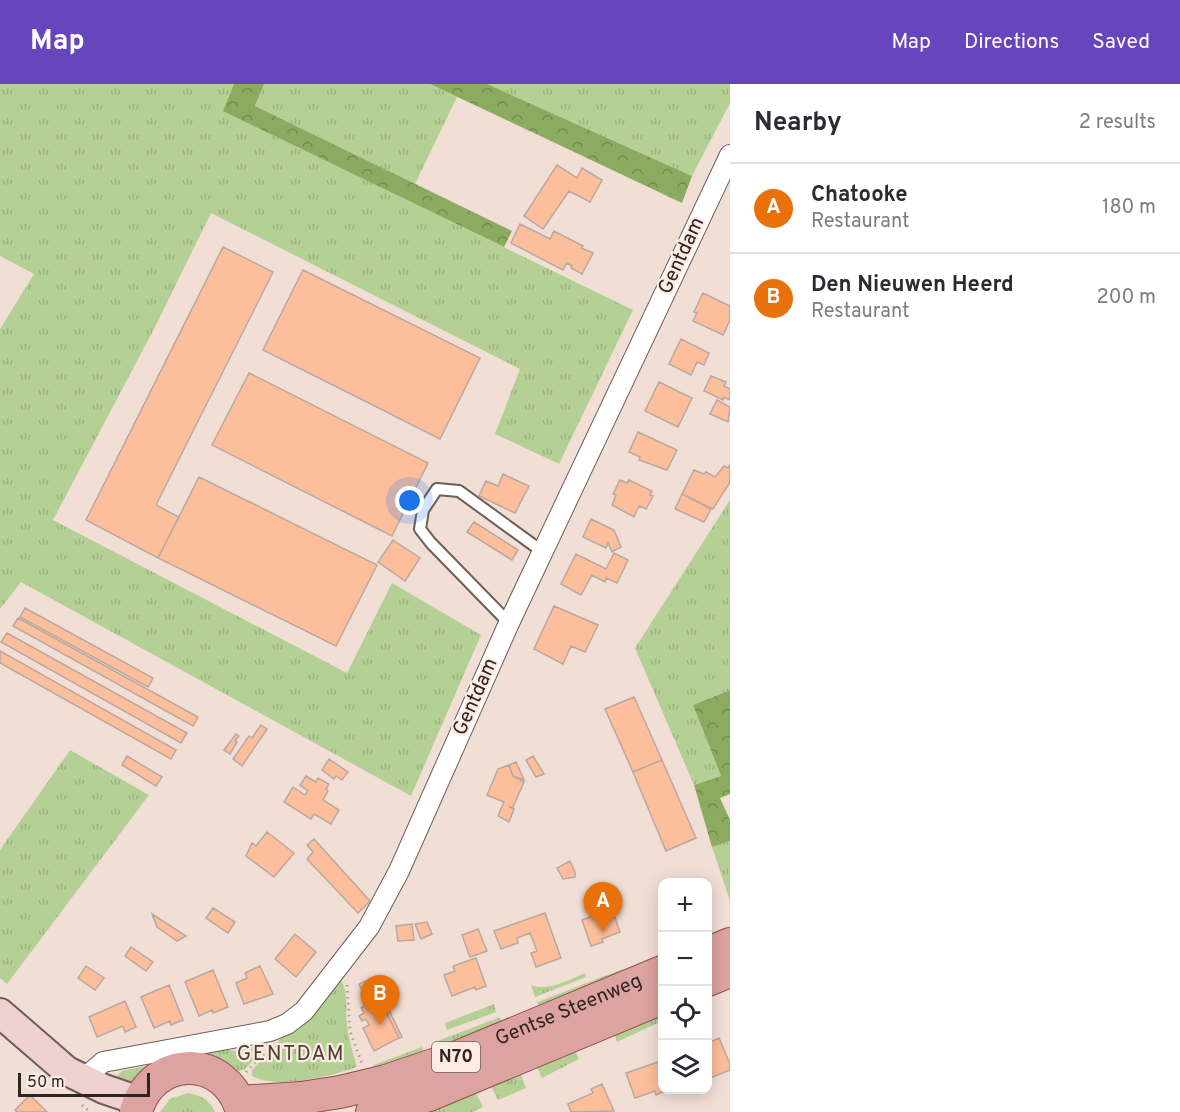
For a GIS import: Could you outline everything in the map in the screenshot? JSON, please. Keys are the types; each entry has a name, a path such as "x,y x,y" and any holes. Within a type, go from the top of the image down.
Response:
{"main road":[{"path":"712,951 730,944"},
{"path":"712,978 730,970"},
{"name":"Gentse Steenweg","path":"384,1099 460,1056 658,974"},
{"name":"Gentse Steenweg","path":"241,1096 302,1105 384,1099 440,1090 658,1000"},
{"path":"137,1107 145,1090 159,1077 176,1069 189,1068 208,1072 225,1081 241,1096"}],"street":[{"name":"Gentdam","path":"81,1092 103,1062 270,1031 287,1024 304,1011 369,927 399,871 509,624 730,155"},
{"path":"0,1013 67,1071 81,1092 137,1107"}],"lane":[{"path":"509,624 420,529 423,510 437,489 459,490 543,552"}],"path":[{"path":"342,963 350,1031 355,1050 384,1099"},
{"path":"241,1096 287,1024"},
{"path":"81,1092 90,1112"}],"green space":[{"path":"0,84 234,84 224,111 633,310 559,464 495,434 520,369 211,213 154,329 53,520 347,673 392,583 481,635 411,796 21,582 0,609 0,329 34,274 0,256"},
{"path":"234,84 264,84 255,106 512,231 504,247 223,111"},
{"path":"264,84 430,84 457,97 415,184 255,106"},
{"path":"430,84 487,84 692,176 682,203"},
{"path":"487,84 730,84 730,103 692,176"},
{"path":"730,500 730,690 693,705 721,776 694,785 635,648"},
{"path":"730,690 730,794 720,798 730,820 730,841 712,847 694,785 721,776 693,705"},
{"path":"70,750 149,795 7,984 0,978 0,850"},
{"path":"730,841 730,901 712,847"},
{"path":"623,969 626,978 542,1014 537,1002"},
{"path":"585,973 586,977 535,997 531,985 551,986"},
{"path":"341,980 346,996 348,1035 357,1067 290,1082 263,1080 252,1076 252,1070 288,1031 323,1002"},
{"path":"494,1004 496,1012 447,1030 445,1023"},
{"path":"658,1015 658,1023 617,1042 614,1033"},
{"path":"500,1017 502,1023 439,1052 435,1042"},
{"path":"274,1038 245,1069 237,1072 221,1062 136,1060 213,1048 236,1051"},
{"path":"422,1047 427,1061 371,1069 374,1065"},
{"path":"575,1050 579,1059 542,1078 536,1065"},
{"path":"181,1059 241,1083 273,1086 258,1096 230,1079 134,1085 111,1082 122,1071"},
{"path":"520,1072 526,1088 498,1100 490,1084"},
{"path":"475,1091 483,1107 473,1112 422,1112"},
{"path":"188,1093 204,1099 215,1112 160,1112 170,1099"}],"building":[{"path":"557,165 577,178 582,168 602,180 590,202 569,191 543,229 524,216"},
{"path":"520,224 550,239 554,231 593,253 582,274 567,263 563,270 511,243"},
{"path":"223,247 273,272 156,505 179,517 158,558 86,520"},
{"path":"303,270 480,358 440,439 263,350"},
{"path":"703,293 730,306 730,320 723,335 693,321 697,313 694,312"},
{"path":"681,339 709,353 704,365 697,362 691,375 669,364"},
{"path":"249,373 428,463 392,536 212,445"},
{"path":"711,376 726,382 724,386 730,389 730,400 724,397 723,400 704,391"},
{"path":"659,382 692,398 678,427 645,411"},
{"path":"717,400 730,407 728,422 710,414"},
{"path":"638,432 677,450 667,470 639,460 640,457 629,452"},
{"path":"730,464 730,482 713,509 682,494 694,470 704,474 706,472 715,477 724,466 728,468"},
{"path":"503,474 529,486 515,513 479,496 486,481 498,486"},
{"path":"199,477 377,565 336,646 158,558"},
{"path":"620,480 627,483 629,480 652,491 650,495 653,496 646,509 639,506 634,517 612,505 616,495 613,494"},
{"path":"682,494 711,509 704,522 675,509"},
{"path":"591,519 614,530 621,547 612,552 608,543 606,548 583,537"},
{"path":"474,522 518,550 512,560 467,532"},
{"path":"393,540 420,558 405,581 378,562"},
{"path":"614,553 628,560 617,583 606,578 605,582 592,575 581,595 561,584 576,554 606,569"},
{"path":"554,606 598,625 585,652 571,646 563,664 534,649"},
{"path":"25,608 153,678 148,687 20,617"},
{"path":"18,618 198,717 193,726 13,626"},
{"path":"7,633 187,733 181,743 1,642"},
{"path":"0,651 176,750 171,759 0,663"},
{"path":"634,697 662,760 633,772 605,709"},
{"path":"261,725 267,729 242,766 233,759 249,736 252,738"},
{"path":"236,734 239,736 230,754 224,750"},
{"path":"127,756 162,777 156,786 122,765"},
{"path":"533,756 544,774 536,777 526,760"},
{"path":"329,759 348,772 342,780 336,776 334,779 322,770"},
{"path":"662,760 696,838 666,851 633,772"},
{"path":"516,762 524,780 513,776 509,765"},
{"path":"509,765 513,776 524,782 513,807 509,807 514,809 509,822 498,816 504,802 487,795 498,769"},
{"path":"306,776 316,782 318,778 329,784 323,800 339,810 331,824 314,814 311,819 284,802 293,787 305,795 308,791 300,785"},
{"path":"267,832 294,853 274,877 246,856 252,843 256,846"},
{"path":"314,839 370,901 358,913 307,859 313,852 307,845"},
{"path":"570,861 575,877 563,879 557,868"},
{"path":"213,908 235,922 228,933 206,918"},
{"path":"612,909 620,932 591,946 582,920"},
{"path":"545,913 561,958 536,967 531,953 537,951 530,933 517,938 518,943 501,949 494,931"},
{"path":"152,914 186,936 177,941 157,927"},
{"path":"427,922 432,934 421,939 415,924"},
{"path":"412,924 414,940 398,941 396,926"},
{"path":"478,929 487,951 470,957 462,935"},
{"path":"295,934 316,952 296,977 275,959"},
{"path":"131,947 153,962 146,971 125,956"},
{"path":"476,958 486,986 476,990 475,987 452,996 444,975 455,971 453,966"},
{"path":"86,966 104,978 95,990 78,978"},
{"path":"260,966 273,994 244,1004 236,983 247,978 245,973"},
{"path":"213,970 228,1007 213,1013 212,1010 199,1016 185,982"},
{"path":"370,979 399,1038 374,1051 363,1028 369,1025 366,1019 362,1021 359,1016 364,1013 361,1008 368,1004 359,984"},
{"path":"169,985 183,1020 171,1025 170,1021 154,1028 141,997"},
{"path":"125,1001 136,1027 125,1032 123,1026 97,1037 89,1017"},
{"path":"387,1006 402,1037 399,1038 384,1008"},
{"path":"719,1038 730,1064 730,1070 712,1077 712,1041"},
{"path":"658,1062 658,1094 656,1095 655,1091 635,1098 626,1073"},
{"path":"602,1084 614,1111 571,1112 568,1104 593,1093 591,1089"},
{"path":"30,1095 47,1112 17,1112 15,1110"}],"place":[{"name":"Chatooke","path":"603,932"},
{"name":"Den Nieuwen Heerd","path":"380,1025"}],"district":[{"name":"GENTDAM","path":"291,1054"}]}
